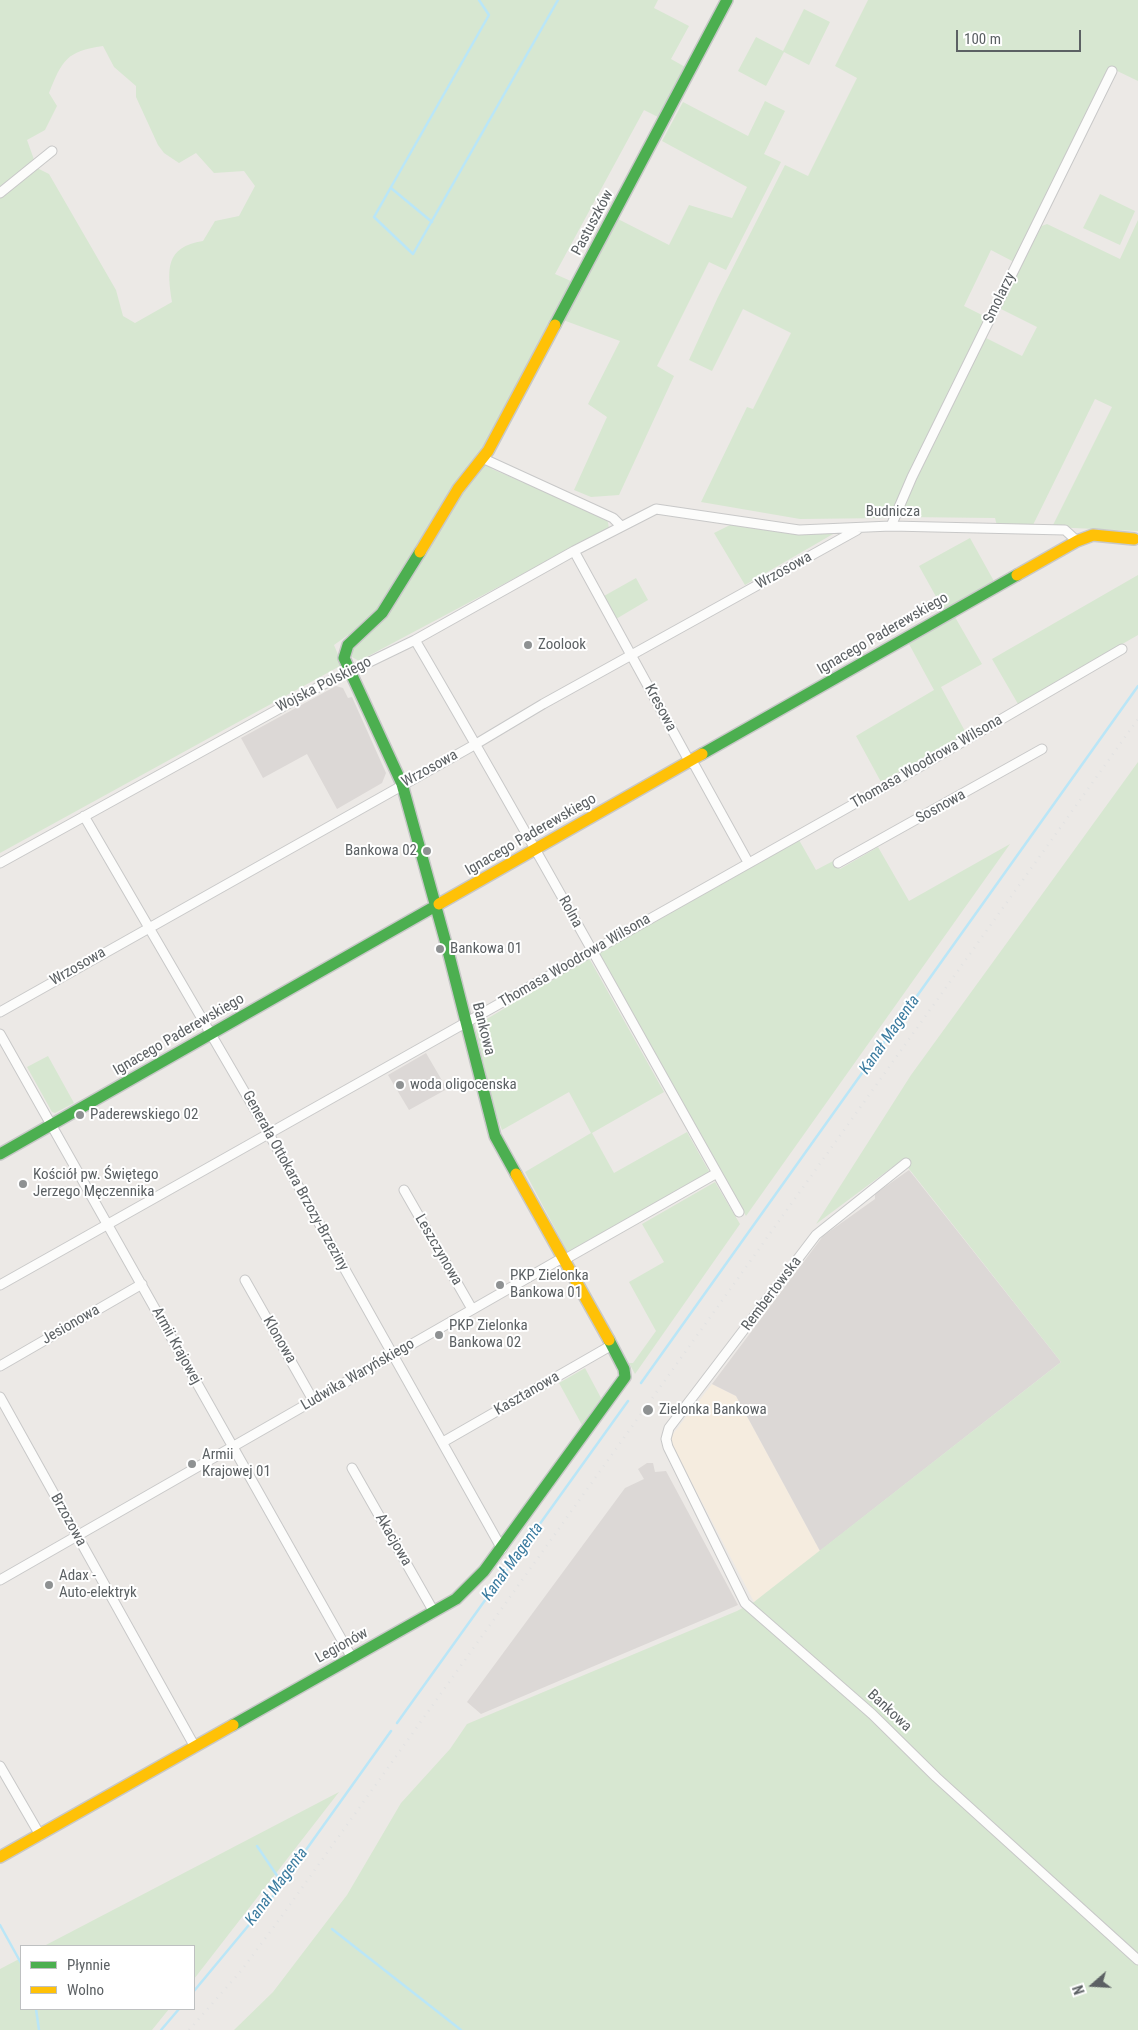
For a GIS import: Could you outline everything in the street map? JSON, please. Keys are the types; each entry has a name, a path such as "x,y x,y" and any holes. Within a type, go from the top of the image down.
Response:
{"street":[{"name":"Pastuszków","path":"350,671 344,658 346,646 381,615 467,476 482,458 504,424 727,0"},
{"name":"Smolarzy","path":"891,526 912,476 1112,72"},
{"path":"0,193 52,151"},
{"path":"482,458 612,518 621,526"},
{"name":"Budnicza","path":"649,511 671,509 799,530 891,526 1065,530 1078,542"},
{"name":"Wojska Polskiego","path":"0,862 350,671 415,640 649,511"},
{"name":"Wrzosowa","path":"0,1012 149,926 476,744 543,704 862,527"},
{"path":"1078,542 1093,535 1134,539"},
{"name":"Ignacego Paderewskiego","path":"0,1154 915,632 1078,542"},
{"name":"Kresowa","path":"574,551 690,762 748,862"},
{"name":"Rolna","path":"415,640 536,849 591,951 739,1212"},
{"name":"Thomasa Woodrowa Wilsona","path":"0,1285 917,768 1122,649"},
{"name":"Bankowa","path":"350,671 402,784 437,906 495,1136 612,1345 624,1369 625,1377"},
{"name":"Sosnowa","path":"838,863 1042,749"},
{"name":"Generała Ottokara Brzozy-Brzeziny","path":"84,816 212,1034 502,1549"},
{"name":"Armii Krajowej","path":"0,1034 352,1658"},
{"name":"Rembertowska","path":"668,1447 666,1439 669,1428 816,1235 906,1163"},
{"name":"Ludwika Waryńskiego","path":"0,1580 472,1309 562,1258 569,1257 717,1173"},
{"name":"Leszczynowa","path":"404,1190 472,1309"},
{"name":"Klonowa","path":"245,1280 314,1400"},
{"name":"Jesionowa","path":"0,1366 142,1284"},
{"name":"Kasztanowa","path":"442,1442 612,1345"},
{"name":"Legionów","path":"0,1857 456,1599 484,1571 502,1549 625,1377"},
{"name":"Brzozowa","path":"0,1397 196,1747"},
{"name":"Bankowa","path":"668,1447 745,1604 872,1714 936,1777 1138,1960"},
{"name":"Akacjowa","path":"352,1468 434,1612"},
{"path":"0,1766 40,1835"}],"shaded area":[{"path":"336,686 343,688 348,698 352,697 386,773 382,783 337,809 307,754 263,778 241,738"},
{"path":"426,1053 447,1089 409,1110 388,1075"},
{"path":"909,1170 1061,1362 820,1551 736,1396 712,1384 823,1236 875,1199 875,1194"},
{"path":"712,1384 736,1396 820,1551 754,1602 669,1439"},
{"path":"647,1463 653,1463 655,1472 666,1471 738,1605 481,1714 467,1702 625,1488 644,1479 638,1469"}],"green space":[{"path":"0,0 658,0 654,8 689,26 671,59 687,68 660,118 644,110 555,274 573,282 484,454 492,469 607,518 609,528 359,661 352,657 353,646 348,635 334,645 342,664 340,666 0,853","holes":["103,46 114,67 136,86 136,97 158,145 164,153 179,163 196,153 214,173 244,171 255,186 239,216 215,221 203,241 181,248 175,254 171,261 169,279 172,302 135,323 123,316 116,290 49,174 37,168 27,140 45,130 57,106 49,93 62,65 67,59 81,51"]},
{"path":"868,0 1138,0 1138,81 1109,67 1014,262 991,250 964,306 986,317 888,518 800,519 701,502 747,407 753,409 791,333 743,309 712,371 689,360 718,297 785,165 808,176 857,78 835,66"},
{"path":"804,9 830,22 809,65 784,52 766,86 738,71 756,37 783,51"},
{"path":"765,101 785,111 764,154 781,162 726,270 709,262 657,366 674,376 619,495 591,497 574,490 607,417 588,404 620,341 563,320 616,218 669,245 689,205 732,218 747,187 662,141 683,102 748,136"},
{"path":"1100,194 1135,211 1120,245 1083,228"},
{"path":"1138,220 1138,531 1052,527 1112,407 1095,399 1032,527 997,526 995,518 904,517 900,510 986,338 1022,356 1037,327 999,308 1039,227 1047,224 1120,259"},
{"path":"732,524 794,533 833,534 745,585 714,533"},
{"path":"970,538 995,583 944,611 919,566"},
{"path":"1138,575 1138,635 1018,704 992,659"},
{"path":"636,578 648,600 616,619 604,596"},
{"path":"955,617 982,664 941,687 966,733 881,782 856,736 934,690 909,644"},
{"path":"1138,762 1138,2030 234,2030 273,1992 347,1895 401,1803 450,1749 467,1724 737,1611 754,1602 1061,1362 902,1160 816,1224 911,1075"},
{"path":"799,840 816,870 835,860 840,869 878,847 909,901 1010,844 746,1216 598,953"},
{"path":"589,958 664,1092 592,1133 614,1173 687,1132 710,1173 568,1253 525,1172 591,1133 569,1092 502,1130 494,1108 476,1031 480,1023"},
{"path":"48,1056 74,1103 55,1113 52,1112 27,1067"},
{"path":"715,1182 740,1224 635,1374 629,1363 633,1363 656,1331 629,1282 664,1262 642,1224"},
{"path":"585,1368 601,1398 582,1425 559,1383"},
{"path":"339,1792 195,1978 195,1945 46,1945"},
{"path":"20,1959 20,2010 168,2010 152,2030 0,2030 0,1969"}],"waterway":[{"path":"479,0 489,15 374,217 413,254 558,0"},
{"path":"391,188 432,222"},
{"name":"Kanał Magenta","path":"641,1383 1138,686"},
{"name":"Kanał Magenta","path":"397,1723 628,1401"},
{"name":"Kanał Magenta","path":"195,1990 273,1896 391,1731"},
{"path":"257,1846 282,1883"},
{"path":"0,1925 20,1961"},
{"path":"332,1929 461,2030"},
{"path":"36,2010 39,2030"},
{"name":"Kanał Magenta","path":"161,2030 178,2010"}],"railway":[{"path":"189,2030 241,1971 279,1920 1138,719"}],"traffic: fast":[{"path":"555,325 727,0"},
{"path":"420,552 382,613 348,645 344,658 402,784 447,947 495,1136 516,1174"},
{"path":"702,754 1017,575"},
{"path":"0,1154 439,904"},
{"path":"233,1725 456,1599 484,1571 625,1377 624,1369 609,1340"}],"traffic: slow":[{"path":"420,552 458,489 488,451 555,325"},
{"path":"1017,575 1077,541 1093,535 1134,539"},
{"path":"439,904 702,754"},
{"path":"516,1174 609,1340"},
{"path":"0,1857 233,1725"}],"place":[{"name":"Zoolook","path":"528,645"},
{"name":"Bankowa 02","path":"427,851"},
{"name":"Bankowa 01","path":"440,949"},
{"name":"woda oligocenska","path":"400,1085"},
{"name":"Paderewskiego 02","path":"80,1115"},
{"name":"Kościół pw. Świętego Jerzego Męczennika","path":"23,1184"},
{"name":"PKP Zielonka Bankowa 01","path":"500,1285"},
{"name":"PKP Zielonka Bankowa 02","path":"439,1335"},
{"name":"Zielonka Bankowa","path":"648,1410"},
{"name":"Armii Krajowej 01","path":"192,1464"},
{"name":"Adax - Auto-elektryk","path":"49,1585"}]}
